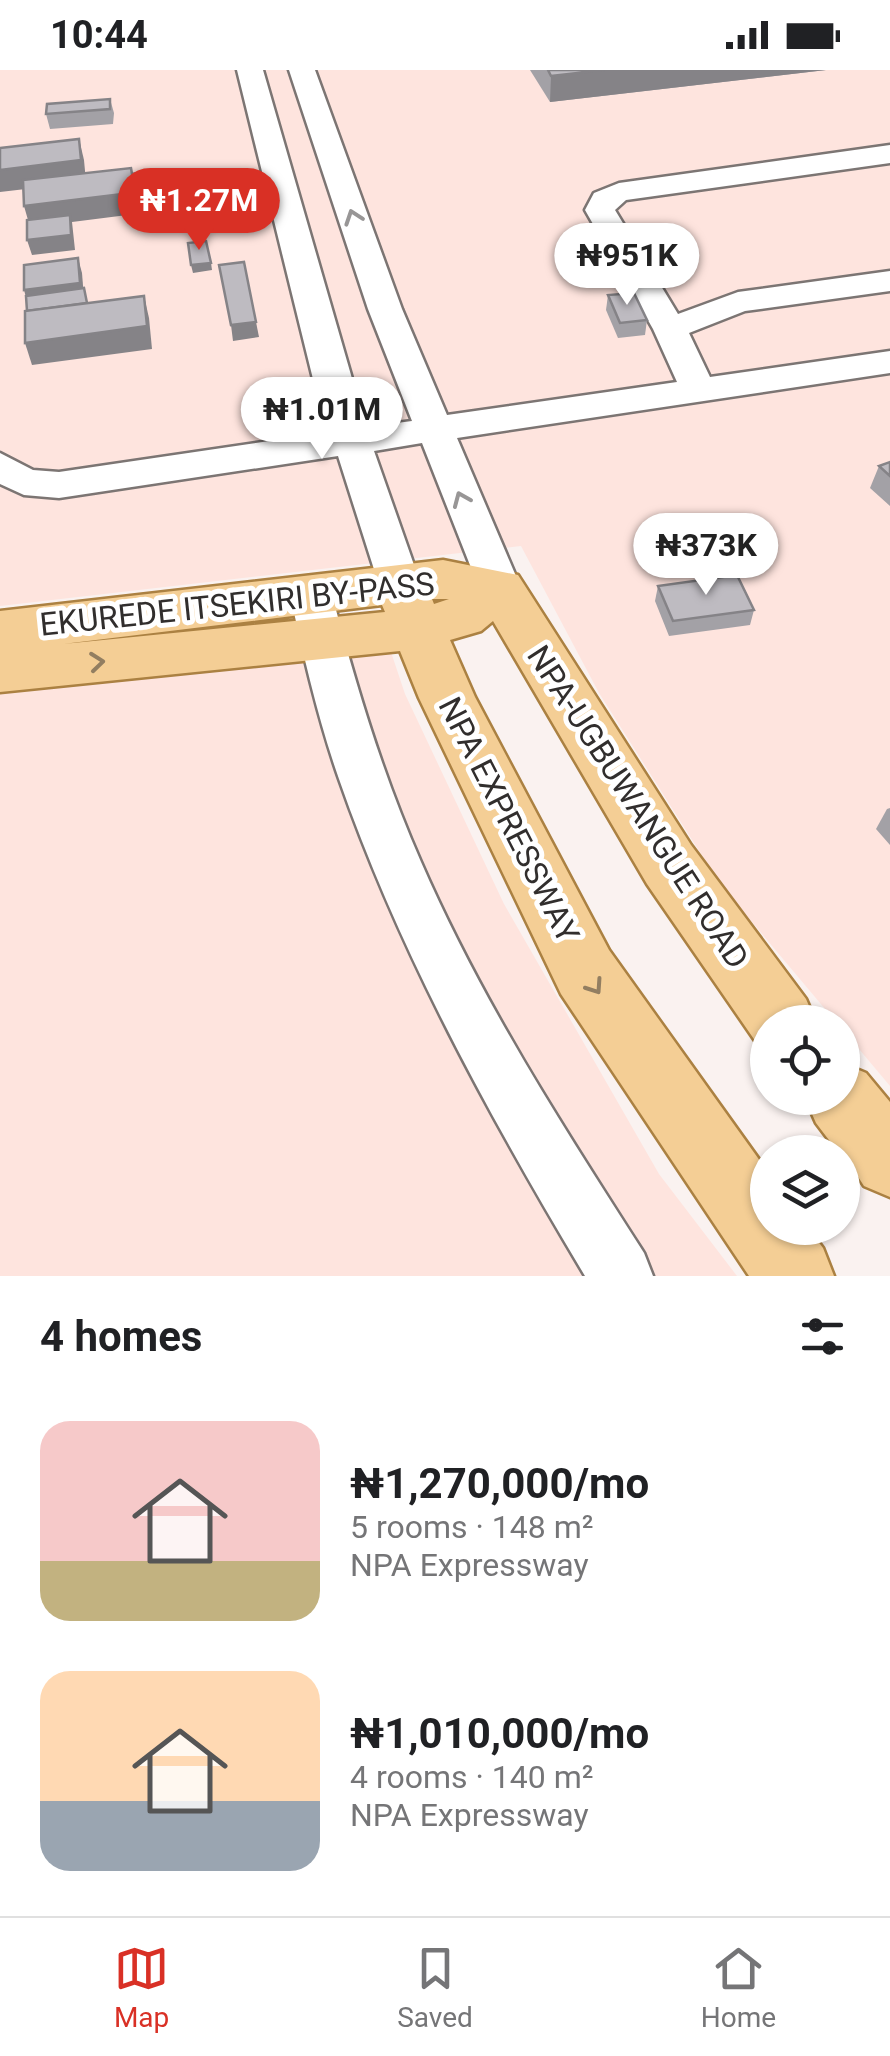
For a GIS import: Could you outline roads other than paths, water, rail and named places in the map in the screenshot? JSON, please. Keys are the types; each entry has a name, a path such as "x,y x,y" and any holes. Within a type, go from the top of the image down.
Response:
{"main road":[{"name":"EKUREDE ITSEKIRI BY-PASS","path":"0,631 315,617 409,607 462,617 500,588"},
{"name":"NPA-UGBUWANGUE ROAD","path":"500,588 572,714 631,806 770,1005"},
{"name":"NPA EXPRESSWAY","path":"409,607 456,716 585,972 795,1276"},
{"name":"EKUREDE ITSEKIRI BY-PASS","path":"0,671 315,617"},
{"path":"854,1115 890,1160"}],"street":[{"name":"NPA EXPRESSWAY","path":"250,70 352,444 409,607"},
{"path":"302,70 384,309 500,588"},
{"path":"699,391 670,329 600,210 605,199 619,192 890,154"},
{"path":"670,329 738,302 890,281"},
{"path":"0,466 24,482 59,485 890,362"},
{"path":"315,617 374,812 440,966 560,1178 622,1276"}]}
